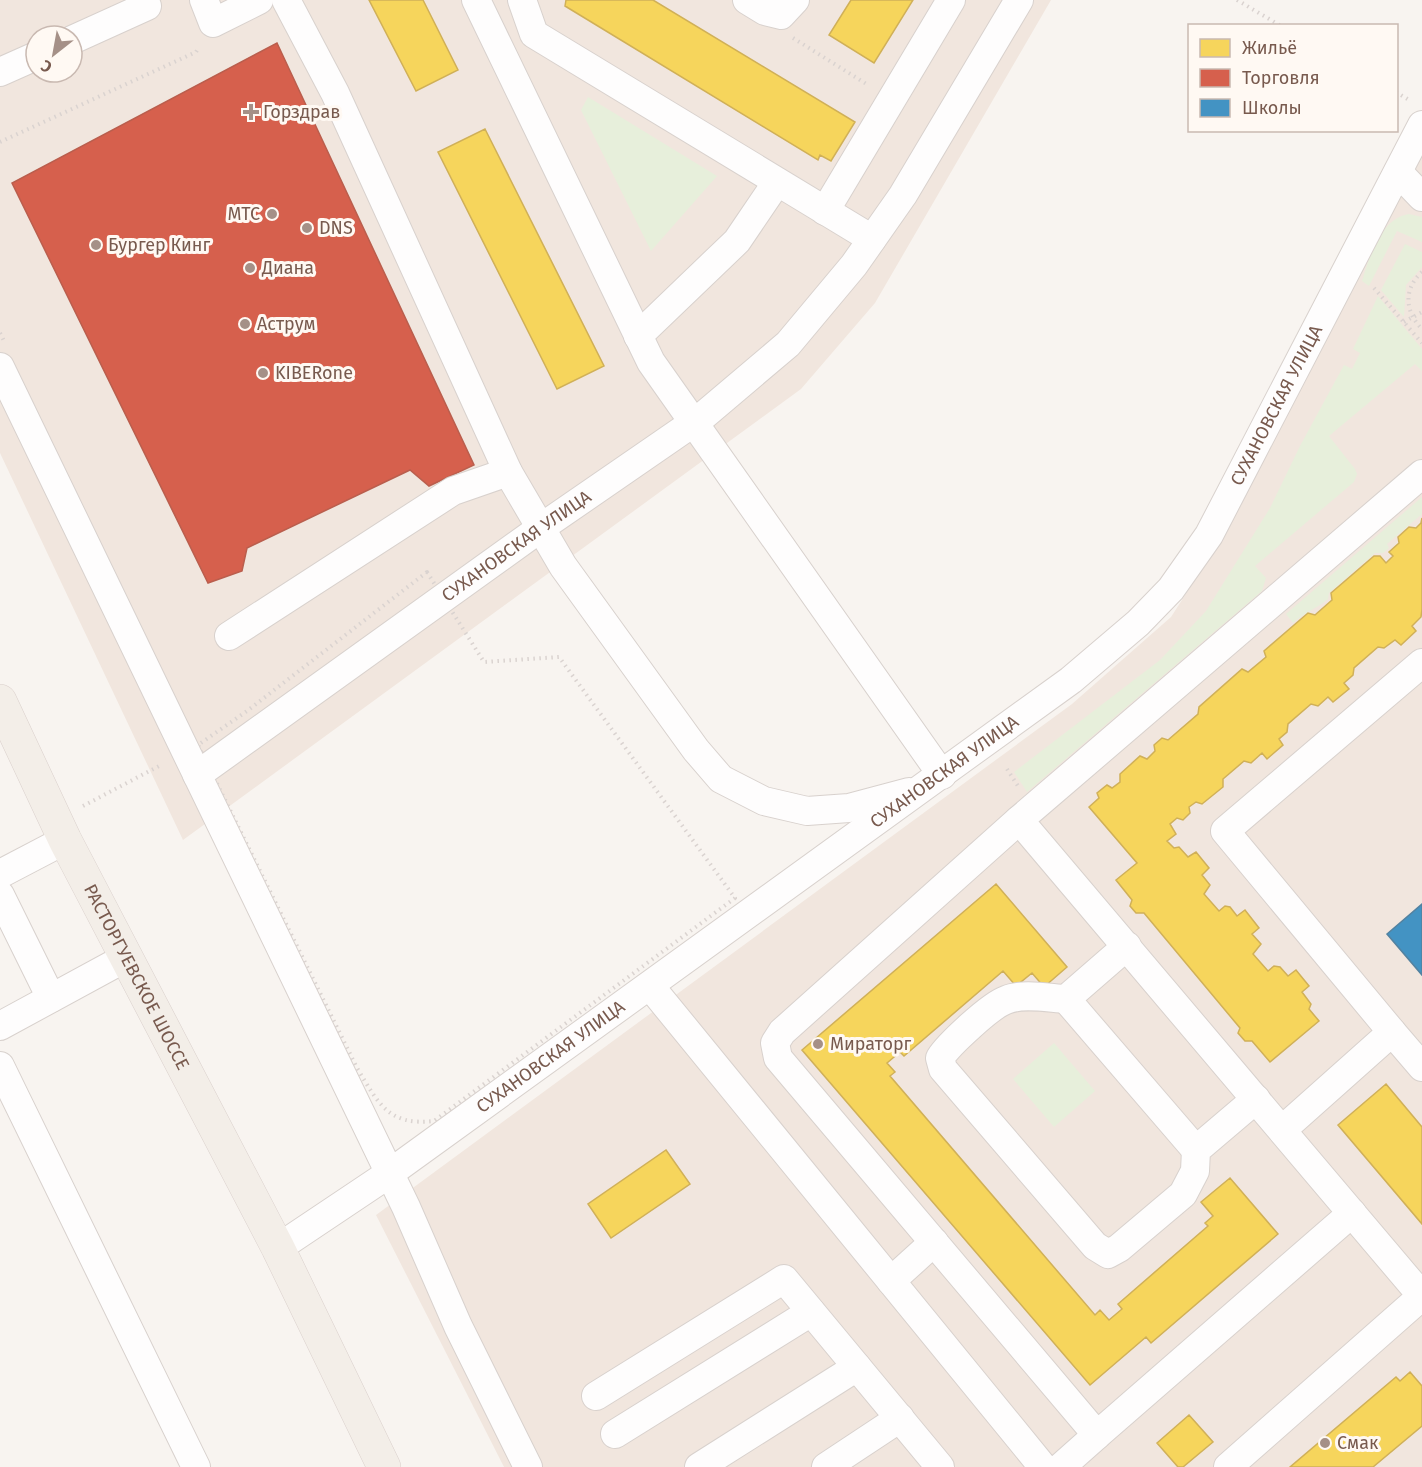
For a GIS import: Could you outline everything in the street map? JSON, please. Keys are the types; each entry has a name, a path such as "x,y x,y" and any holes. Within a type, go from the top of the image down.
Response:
{"main road":[{"name":"РАСТОРГУЕВСКОЕ ШОССЕ","path":"0,701 65,840 279,1248 384,1467"}],"street":[{"path":"84,35 147,6 144,0"},
{"path":"208,11 259,0"},
{"path":"286,0 335,93 507,472 542,527 563,566 612,637 721,779 764,801 807,811 849,808 933,781 651,362 476,0"},
{"path":"522,0 534,34 872,239"},
{"path":"747,0 765,11 788,7"},
{"path":"825,211 951,0"},
{"name":"СУХАНОВСКАЯ УЛИЦА","path":"203,771 542,527 694,423 789,344 854,265 903,195 1019,0"},
{"path":"497,44 534,34"},
{"path":"0,72 24,61"},
{"name":"СУХАНОВСКАЯ УЛИЦА","path":"279,1248 390,1173 933,781 1071,680 1138,623 1171,589 1209,535 1398,172 1416,112"},
{"path":"1398,172 1422,197"},
{"path":"638,336 737,241 777,182"},
{"path":"0,367 203,771 390,1173 458,1326 528,1467"},
{"path":"229,636 453,491 507,472"},
{"path":"1097,1435 778,1058 775,1043 782,1032 1019,820 1422,474"},
{"path":"1422,663 1225,831 1422,1067"},
{"path":"1019,820 1422,1296 1228,1467"},
{"path":"0,874 65,840"},
{"path":"0,895 51,998"},
{"path":"1066,999 1196,1150 1195,1171 1183,1194 1119,1248 1108,1254 1095,1246 943,1069 940,1058 946,1049 1006,1000 1066,999 1127,946"},
{"path":"0,1026 127,957"},
{"path":"650,986 1043,1467"},
{"path":"1282,1130 1392,1032"},
{"path":"0,1066 196,1467"},
{"path":"1196,1150 1256,1099"},
{"path":"1061,1467 1352,1213"},
{"path":"891,1281 934,1242"},
{"path":"596,1396 784,1279 940,1467"},
{"path":"615,1434 811,1312"},
{"path":"699,1467 857,1366"},
{"path":"825,1467 900,1418"}],"path":[{"path":"1237,0 1278,24"},
{"path":"788,7 794,40 877,90"},
{"path":"0,142 196,52 208,11"},
{"path":"1398,94 1416,112"},
{"path":"1422,272 1410,288 1408,300 1412,318 1422,329"},
{"path":"1374,288 1422,343"},
{"path":"1404,322 1422,312"},
{"path":"427,572 444,598 484,662 559,657 735,898 434,1121 414,1123 395,1118 379,1104 357,1068 203,771 198,745 256,704 427,572"}],"shaded area":[{"path":"0,0 1051,0 875,303 801,389 183,840 0,453"},
{"path":"1422,154 1422,1467 504,1467 376,1215 1072,704 1171,617 1227,530"}],"green space":[{"path":"588,97 717,176 651,251 581,110"},
{"path":"1409,214 1422,217 1422,242 1397,231 1369,286 1362,281 1378,240 1391,223"},
{"path":"1405,244 1422,252 1422,267 1406,285 1404,317 1381,290"},
{"path":"1378,296 1422,349 1422,371 1415,364 1329,436 1355,469 1357,474 1354,482 1255,566 1266,578 1262,591 1027,792 1014,772 1160,660 1206,611 1270,508 1300,446 1344,365 1352,369 1360,353 1353,349"},
{"path":"1422,497 1422,514 1387,544 1389,548 1383,553 1375,553 1329,593 1328,599 1293,623 1286,614"},
{"path":"1054,1043 1095,1091 1054,1127 1013,1079"}],"building: Жильё":[{"path":"369,0 423,0 458,70 416,91"},
{"path":"566,0 653,0 855,122 831,161 820,155 818,160 565,6"},
{"path":"851,0 913,0 874,63 829,35"},
{"path":"485,129 604,366 557,389 438,152"},
{"path":"1422,518 1422,609 1421,617 1412,626 1416,631 1401,645 1395,640 1384,648 1378,647 1354,668 1353,675 1344,683 1349,689 1333,702 1328,697 1318,706 1311,704 1288,724 1287,732 1279,739 1283,745 1267,759 1262,753 1251,763 1244,761 1223,779 1223,787 1202,804 1196,802 1189,807 1190,813 1183,820 1177,818 1170,824 1176,834 1167,841 1174,848 1179,847 1188,857 1196,852 1209,868 1202,875 1210,885 1204,894 1219,911 1225,906 1230,907 1237,916 1245,910 1259,928 1252,934 1261,944 1253,954 1268,971 1274,966 1280,967 1288,976 1296,970 1309,986 1302,992 1311,1004 1309,1009 1319,1021 1270,1062 1252,1041 1245,1041 1238,1033 1240,1028 1144,913 1136,913 1130,906 1132,900 1116,880 1137,863 1089,807 1099,798 1097,793 1107,785 1112,788 1120,782 1120,774 1140,756 1147,759 1155,751 1154,745 1162,738 1168,740 1198,714 1199,707 1242,669 1248,672 1266,657 1264,651 1308,613 1315,615 1332,600 1331,593 1374,556 1380,556 1386,563 1393,556 1389,552 1399,543 1398,537 1409,527 1416,528"},
{"path":"996,884 1067,967 1044,987 1032,973 1016,986 1003,971 904,1056 900,1052 887,1063 895,1072 890,1076 1095,1315 1100,1310 1109,1320 1122,1309 1118,1304 1208,1226 1205,1223 1213,1216 1201,1202 1230,1178 1278,1234 1151,1343 1146,1337 1090,1385 802,1050"},
{"path":"1386,1084 1422,1127 1422,1224 1338,1125"},
{"path":"666,1150 690,1184 611,1238 588,1204"},
{"path":"1410,1372 1422,1386 1422,1426 1373,1467 1290,1467 1396,1377 1400,1381"},
{"path":"1189,1415 1213,1442 1183,1467 1178,1467 1157,1443"}],"building: Торговля":[{"name":"Аструм","path":"277,43 474,465 429,486 410,470 247,548 242,571 208,583 12,183"}],"building: Школы":[{"path":"1422,904 1422,975 1387,934"}],"place":[{"name":"Горздрав","path":"251,112"},
{"name":"МТС","path":"272,214"},
{"name":"DNS","path":"307,228"},
{"name":"Бургер Кинг","path":"96,245"},
{"name":"Диана","path":"250,268"},
{"name":"Аструм","path":"245,324"},
{"name":"KIBERone","path":"263,373"},
{"name":"Мираторг","path":"818,1044"},
{"name":"Смак","path":"1325,1443"}]}
